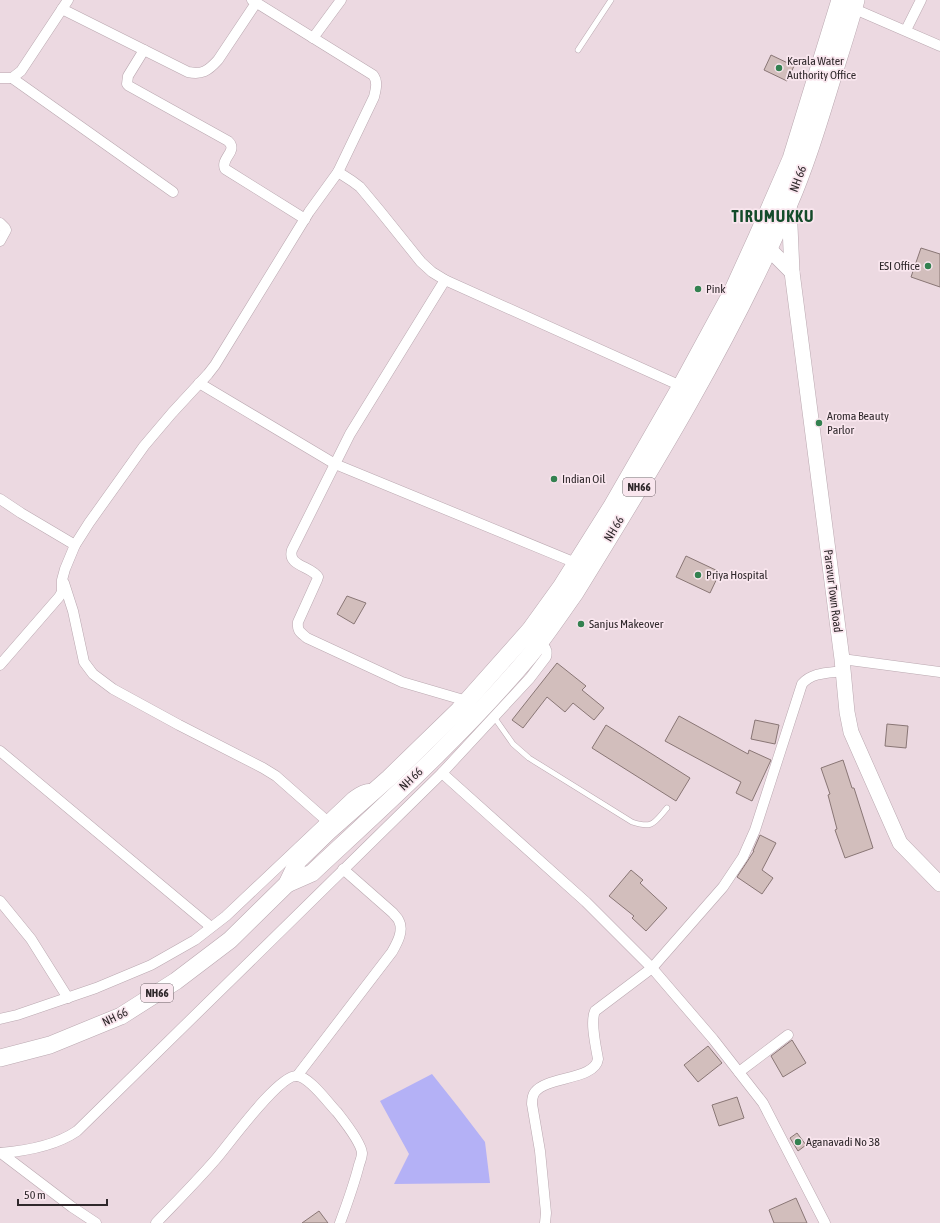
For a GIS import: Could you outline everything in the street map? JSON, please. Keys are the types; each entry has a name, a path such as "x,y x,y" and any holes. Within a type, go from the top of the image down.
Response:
{"highway":[{"name":"NH 66","path":"287,884 312,873 435,756 499,691 540,642 595,561 704,376 739,309 789,203 816,130 845,2"},
{"name":"NH 66","path":"0,1058 50,1045 121,1016 176,981 230,940 287,884 298,861 329,831 377,789 454,715 530,630 561,587 612,506 681,386 732,292 791,159 845,2"}],"main road":[{"name":"Paravur Town Road","path":"789,203 792,272 851,732 900,843 940,884"},
{"path":"768,249 792,272"}],"street":[{"path":"12,78 20,71 68,0"},
{"path":"313,38 341,0"},
{"path":"906,30 921,0"},
{"path":"0,665 59,597 62,592 62,580 65,569 75,545 144,446 215,365 305,219 338,172 374,97 376,87 376,79 371,73 254,2 218,60 212,67 196,74 188,72 62,9"},
{"path":"845,2 940,46"},
{"path":"144,50 127,80 127,84 231,143 232,151 224,162 225,169 305,219"},
{"path":"0,78 12,78 173,192"},
{"path":"338,172 360,187 421,262 432,272 445,280 681,386"},
{"path":"0,223 6,228 6,230 0,242"},
{"path":"445,280 350,434 291,554 292,559 295,562 313,571 318,577 298,622 297,628 299,632 307,638 402,682 467,701"},
{"path":"199,384 335,464 576,563"},
{"path":"0,499 75,545"},
{"path":"62,580 74,611 84,662 93,674 113,689 276,776 327,821"},
{"path":"0,1153 39,1147 69,1136 77,1131 442,773 530,678 546,657 546,648 540,642"},
{"path":"545,1223 546,1213 540,1151 532,1104 534,1093 542,1086 588,1071 595,1066 598,1059 593,1023 593,1014 595,1011 652,968 723,887 743,857 755,830 802,684 809,677 842,665 940,672"},
{"path":"0,751 211,927"},
{"path":"442,773 586,902 652,968 713,1039 763,1103 825,1223"},
{"path":"0,1019 17,1015 96,988 151,965 195,940 226,916 352,797 361,791 377,789"},
{"path":"297,1076 392,952 399,938 401,929 399,921 393,913 343,870"},
{"path":"0,901 31,940 68,998"},
{"path":"739,1072 788,1035"},
{"path":"156,1223 216,1158 255,1110 291,1076 302,1077 310,1082 344,1121 359,1144 362,1154 358,1171 340,1223"},
{"path":"0,1153 72,1207 96,1223"}],"lane":[{"path":"578,50 611,0"},
{"path":"494,717 513,744 529,758 632,822 646,826 651,825 668,808"}],"shaded area":[{"path":"432,1074 485,1142 490,1183 394,1184 409,1154 380,1101"}],"building":[{"name":"Kerala Water Authority Office","path":"771,55 794,66 787,81 764,70"},
{"name":"ESI Office","path":"921,248 940,254 940,287 911,277"},
{"name":"Priya Hospital","path":"686,556 720,572 710,593 676,577"},
{"path":"347,596 366,603 354,624 337,614"},
{"path":"557,663 586,686 582,690 604,708 594,720 573,703 565,712 547,697 523,728 512,720"},
{"path":"679,716 748,754 749,750 771,760 752,801 736,793 741,782 665,741"},
{"path":"755,720 779,725 775,744 751,739"},
{"path":"887,724 908,726 906,748 885,746"},
{"path":"606,725 690,778 676,801 592,748"},
{"path":"843,760 852,788 854,788 873,848 845,858 835,830 837,829 828,795 830,794 821,768"},
{"path":"760,835 776,843 762,870 773,878 762,894 737,877 754,851"},
{"path":"631,870 643,880 640,883 667,908 646,931 632,918 634,916 609,896"},
{"path":"792,1040 806,1063 783,1077 771,1056"},
{"path":"708,1046 722,1063 698,1082 684,1065"},
{"path":"737,1097 744,1118 719,1126 712,1105"},
{"name":"Aganavadi No 38","path":"797,1133 806,1145 798,1151 790,1138"},
{"path":"796,1198 807,1223 774,1223 769,1210"},
{"path":"319,1211 328,1223 302,1223"}],"place":[{"name":"Kerala Water Authority Office","path":"779,68"},
{"name":"ESI Office","path":"928,266"},
{"name":"Pink","path":"698,289"},
{"name":"Aroma Beauty Parlor","path":"819,423"},
{"name":"Indian Oil","path":"554,479"},
{"name":"Priya Hospital","path":"698,575"},
{"name":"Sanjus Makeover","path":"581,624"},
{"name":"Aganavadi No 38","path":"798,1142"}],"district":[{"name":"TIRUMUKKU","path":"773,216"}]}
